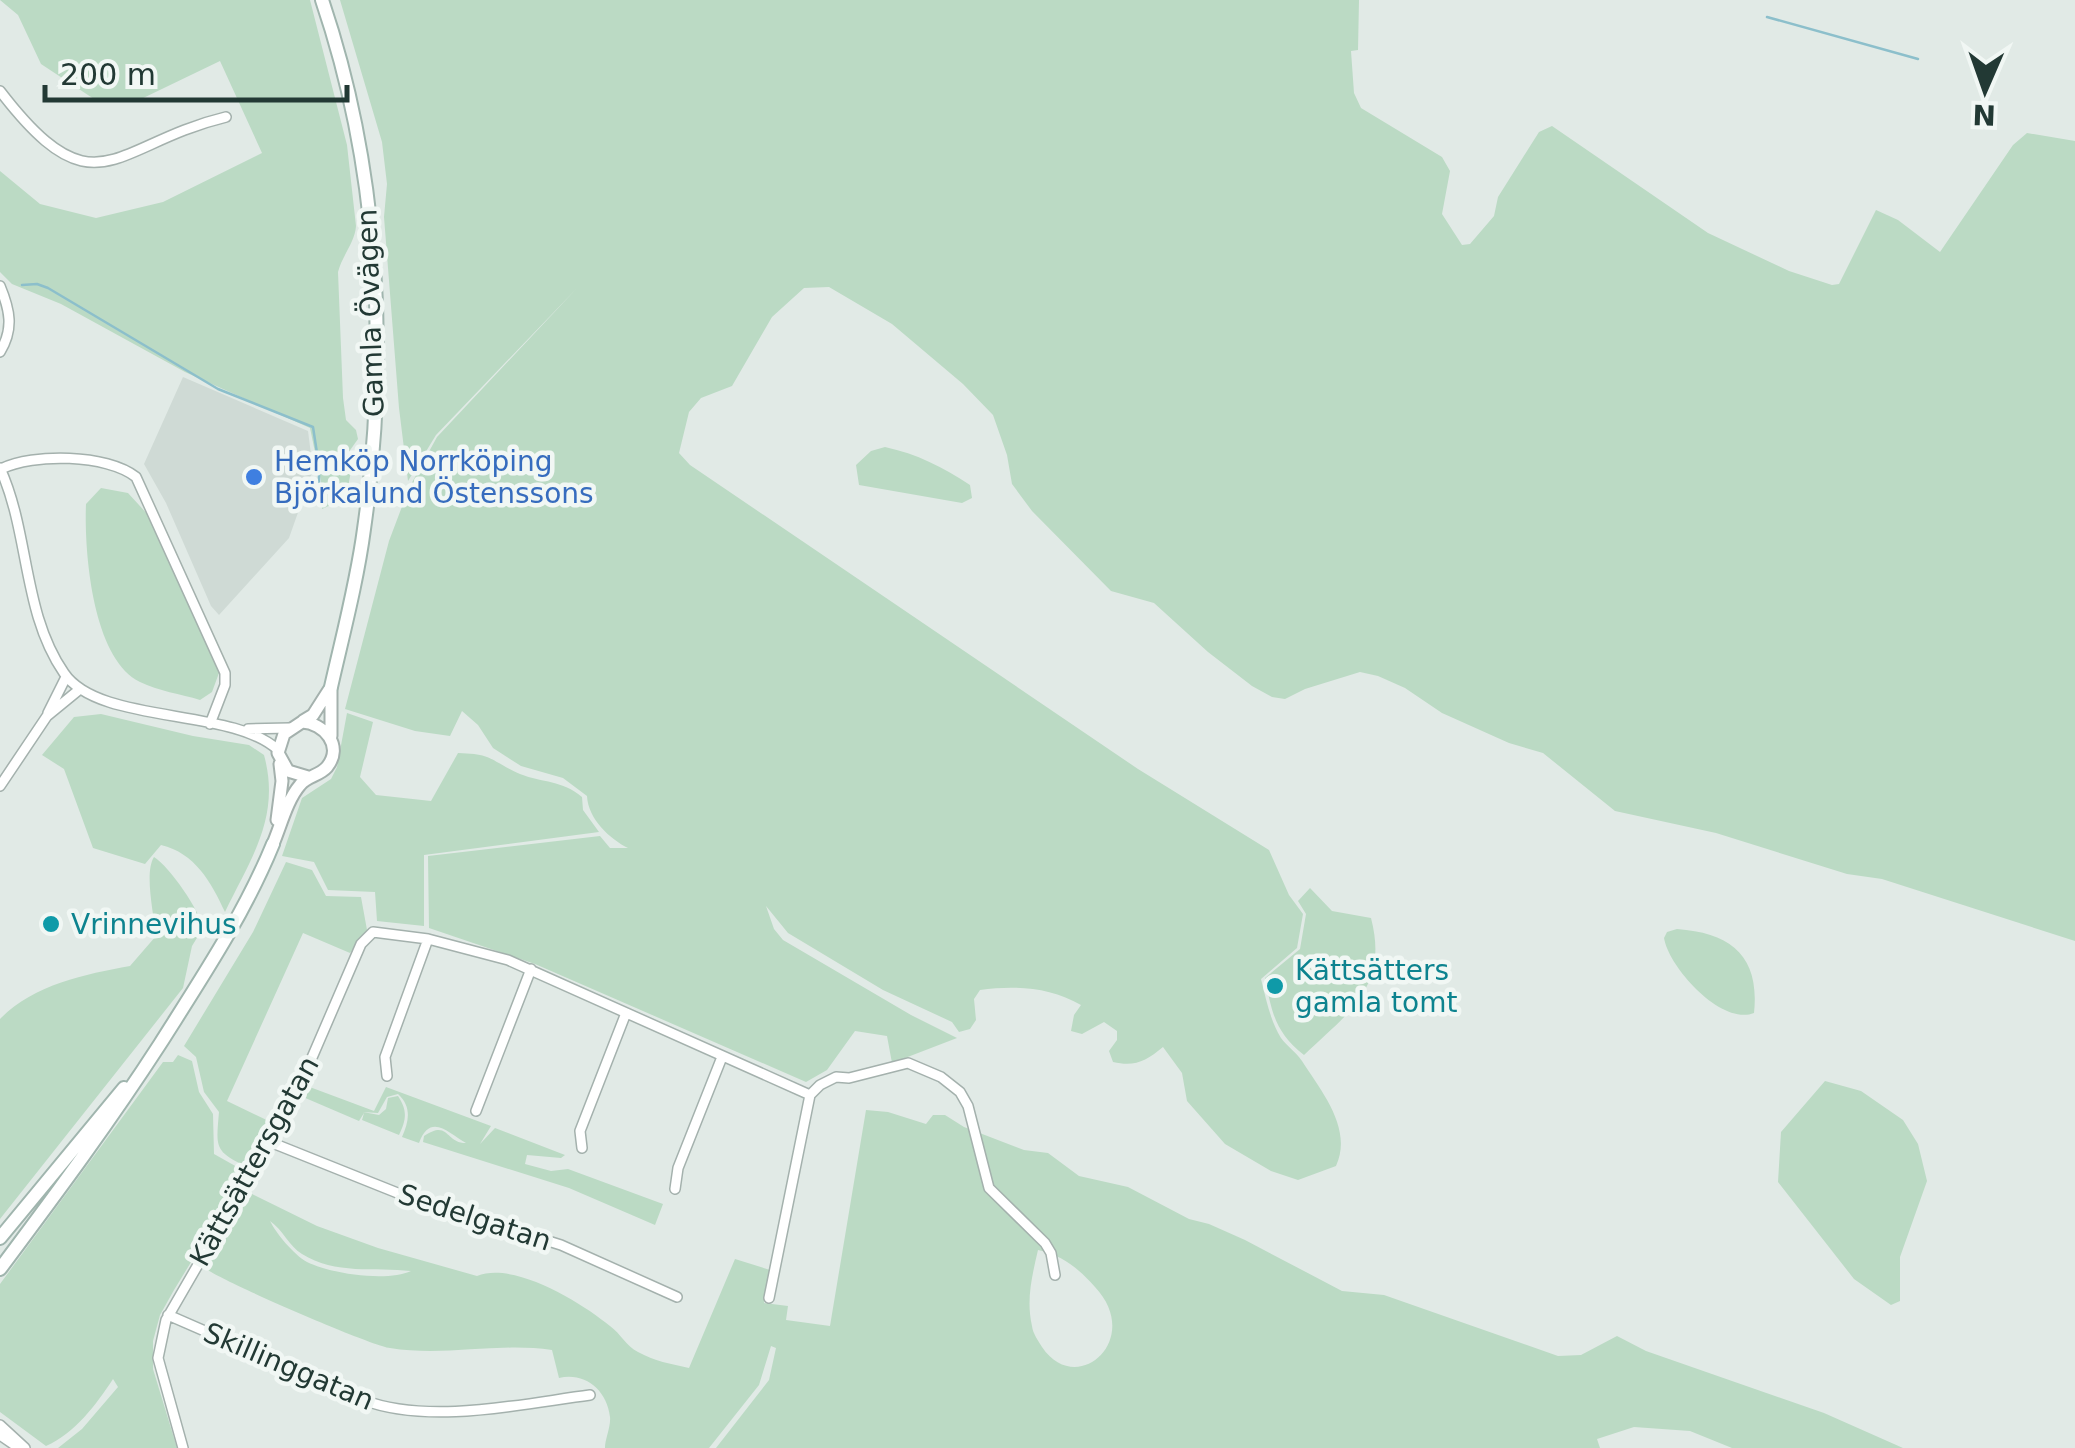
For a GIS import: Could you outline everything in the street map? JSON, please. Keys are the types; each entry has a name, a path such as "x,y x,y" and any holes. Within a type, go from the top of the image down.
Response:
{"main road":[{"name":"Gamla Övägen","path":"322,0 357,132 370,224 377,322 376,414 364,530 331,686"},
{"name":"Gamla Övägen","path":"0,1269 104,1132 210,968 273,844"},
{"name":"Gamla Övägen","path":"0,1238 153,1056"}],"street":[{"path":"0,91 18,115 62,153 96,164 124,158 205,122 226,117"},
{"path":"0,286 10,319 0,352"},
{"path":"210,724 225,685 225,673 136,477 121,467 78,459 16,462 0,468 17,514 39,624 66,676 80,689 139,709 258,736 294,775 308,777"},
{"path":"0,786 47,716 66,676"},
{"name":"Gamla Övägen","path":"273,844 280,805 281,739 313,715 331,686"},
{"name":"Gamla Övägen","path":"273,844 294,794 308,777 322,772 330,760 331,686"},
{"path":"47,716 80,689"},
{"path":"240,729 296,725 322,728 330,739"},
{"name":"Kättsättersgatan","path":"183,1448 158,1358 159,1340 168,1315 302,1082 366,937 384,932 428,939 472,948 532,969 810,1095"},
{"path":"387,1076 385,1057 428,939"},
{"path":"476,1111 532,969"},
{"path":"582,1148 580,1131 626,1013"},
{"path":"675,1188 678,1168 722,1057"},
{"path":"770,1298 810,1095 836,1078 908,1063 930,1070 960,1092 968,1106 989,1188 1044,1243 1054,1262 1055,1275"},
{"name":"Sedelgatan","path":"270,1142 405,1196 561,1245 677,1297"},
{"name":"Skillinggatan","path":"168,1315 363,1400 396,1408 462,1410 590,1395"},
{"path":"0,1426 22,1448"},
{"path":"0,1436 22,1448"}],"shaded area":[{"path":"183,377 308,431 313,470 289,538 219,615 211,606 166,503 144,464"}],"green space":[{"path":"0,0 310,0 347,145 356,226 338,272 343,398 346,420 356,430 358,439 343,460 351,471 346,498 322,509 321,481 310,428 185,372 61,304 12,284 0,272 0,171 40,204 96,218 163,202 262,153 220,61 137,101 94,99 41,64 18,15"},
{"path":"340,0 1359,0 1358,50 1351,51 1354,93 1361,108 1442,157 1450,171 1442,214 1462,245 1470,244 1494,216 1498,197 1539,132 1552,126 1708,233 1789,271 1832,285 1839,284 1876,210 1898,220 1940,252 2013,145 2027,133 2075,141 2075,941 1882,879 1847,874 1716,833 1615,811 1543,753 1509,743 1442,713 1405,688 1378,676 1360,672 1285,699 1272,697 1208,652 1154,603 1111,591 1032,511 1012,484 993,415 892,324 829,287 804,288 772,317 732,386 701,398 689,412 679,453 690,465 1138,769 1269,850 1289,895 1303,914 1297,948 1261,979 1277,1031 1302,1061 1333,1111 1341,1138 1336,1166 1298,1180 1271,1171 1225,1144 1187,1101 1182,1073 1163,1047 1140,1062 1113,1062 1109,1051 1117,1040 1117,1031 1104,1022 1082,1034 1071,1031 1081,1005 1069,999 1032,989 980,990 974,999 976,1020 970,1029 959,1032 952,1022 883,990 788,933 766,906 774,929 783,940 957,1038 892,1063 887,1036 855,1031 827,1070 806,1082 535,964 429,928 428,856 600,836 610,848 628,848 601,827 591,813 587,796 563,778 521,766 493,748 478,725 462,711 450,736 415,731 345,709 389,541 409,488 437,437 578,287 436,435 408,481 384,217 387,184 382,142"},
{"path":"885,447 950,472 970,485 972,498 962,503 859,485 856,465 871,451"},
{"path":"101,488 128,493 150,517 197,617 217,641 219,673 212,692 200,700 140,682 124,670 111,651 94,602 87,548 86,504"},
{"path":"347,713 373,722 360,777 376,795 431,801 458,753 479,755 575,792 582,797 583,810 599,832 424,855 424,926 377,921 375,892 328,890 314,862 282,856 302,798 331,779 337,767"},
{"path":"101,714 249,745 264,755 269,798 266,818 225,912 200,870 173,849 161,845 145,864 93,848 64,769 42,755 74,717"},
{"path":"154,857 183,890 203,928 192,946 183,988 0,1219 0,1019 44,989 130,966 156,936 150,883"},
{"path":"286,862 312,870 326,896 361,897 367,930 350,953 303,933 227,1101 275,1124 247,1167 228,1157 220,1147 219,1112 204,1092 196,1057 184,1046 253,932"},
{"path":"1310,888 1332,911 1371,918 1375,942 1370,980 1361,996 1304,1055 1276,1021 1265,978 1300,949 1306,914 1298,901"},
{"path":"1677,929 1713,936 1738,951 1752,977 1754,1013 1727,1011 1686,978 1664,938 1667,932"},
{"path":"178,1055 192,1061 199,1092 213,1114 214,1154 246,1172 160,1315 153,1341 153,1369 177,1448 58,1448 82,1429 118,1387 113,1379 75,1426 46,1446 0,1412 0,1284 163,1062 173,1062"},
{"path":"1825,1081 1861,1091 1903,1120 1918,1144 1927,1181 1900,1257 1900,1301 1891,1305 1854,1279 1778,1182 1781,1132"},
{"path":"307,1086 374,1111 386,1087 491,1126 480,1144 495,1128 565,1155 527,1155 525,1164 551,1171 568,1169 663,1204 655,1225 569,1188 423,1142 424,1136 438,1130 466,1143 441,1128 429,1128 419,1143 402,1137 408,1114 398,1094 387,1097 378,1113 363,1112 379,1115 386,1109 388,1098 398,1096 405,1116 399,1135 362,1120 364,1113 359,1121 303,1097"},
{"path":"866,1110 888,1112 926,1124 933,1115 945,1115 964,1127 1024,1150 1048,1153 1079,1176 1128,1187 1189,1219 1245,1240 1342,1291 1384,1295 1558,1356 1581,1355 1617,1336 1646,1351 1824,1413 1903,1448 1732,1448 1690,1431 1634,1427 1597,1439 1600,1448 716,1448 769,1380 776,1348 771,1346 759,1385 709,1448 605,1448 610,1421 604,1399 586,1381 559,1378 552,1350 390,1348 295,1311 205,1268 250,1193 317,1226 378,1248 477,1276 509,1274 546,1286 597,1316 634,1349 650,1358 689,1368 735,1259 770,1270 764,1303 788,1306 786,1320 830,1326","holes":["270,1221 297,1251 315,1261 341,1268 411,1271 374,1276 317,1266 297,1254","1038,1250 1076,1268 1108,1307 1112,1326 1109,1343 1087,1365 1072,1367 1056,1361 1035,1334 1030,1297"]}],"waterway":[{"path":"1767,17 1918,59"},
{"path":"22,285 48,288 218,389 313,427 319,489"}],"place":[{"name":"Hemköp Norrköping Björkalund Östenssons","path":"254,477"},
{"name":"Vrinnevihus","path":"51,924"},
{"name":"Kättsätters gamla tomt","path":"1275,986"}]}
